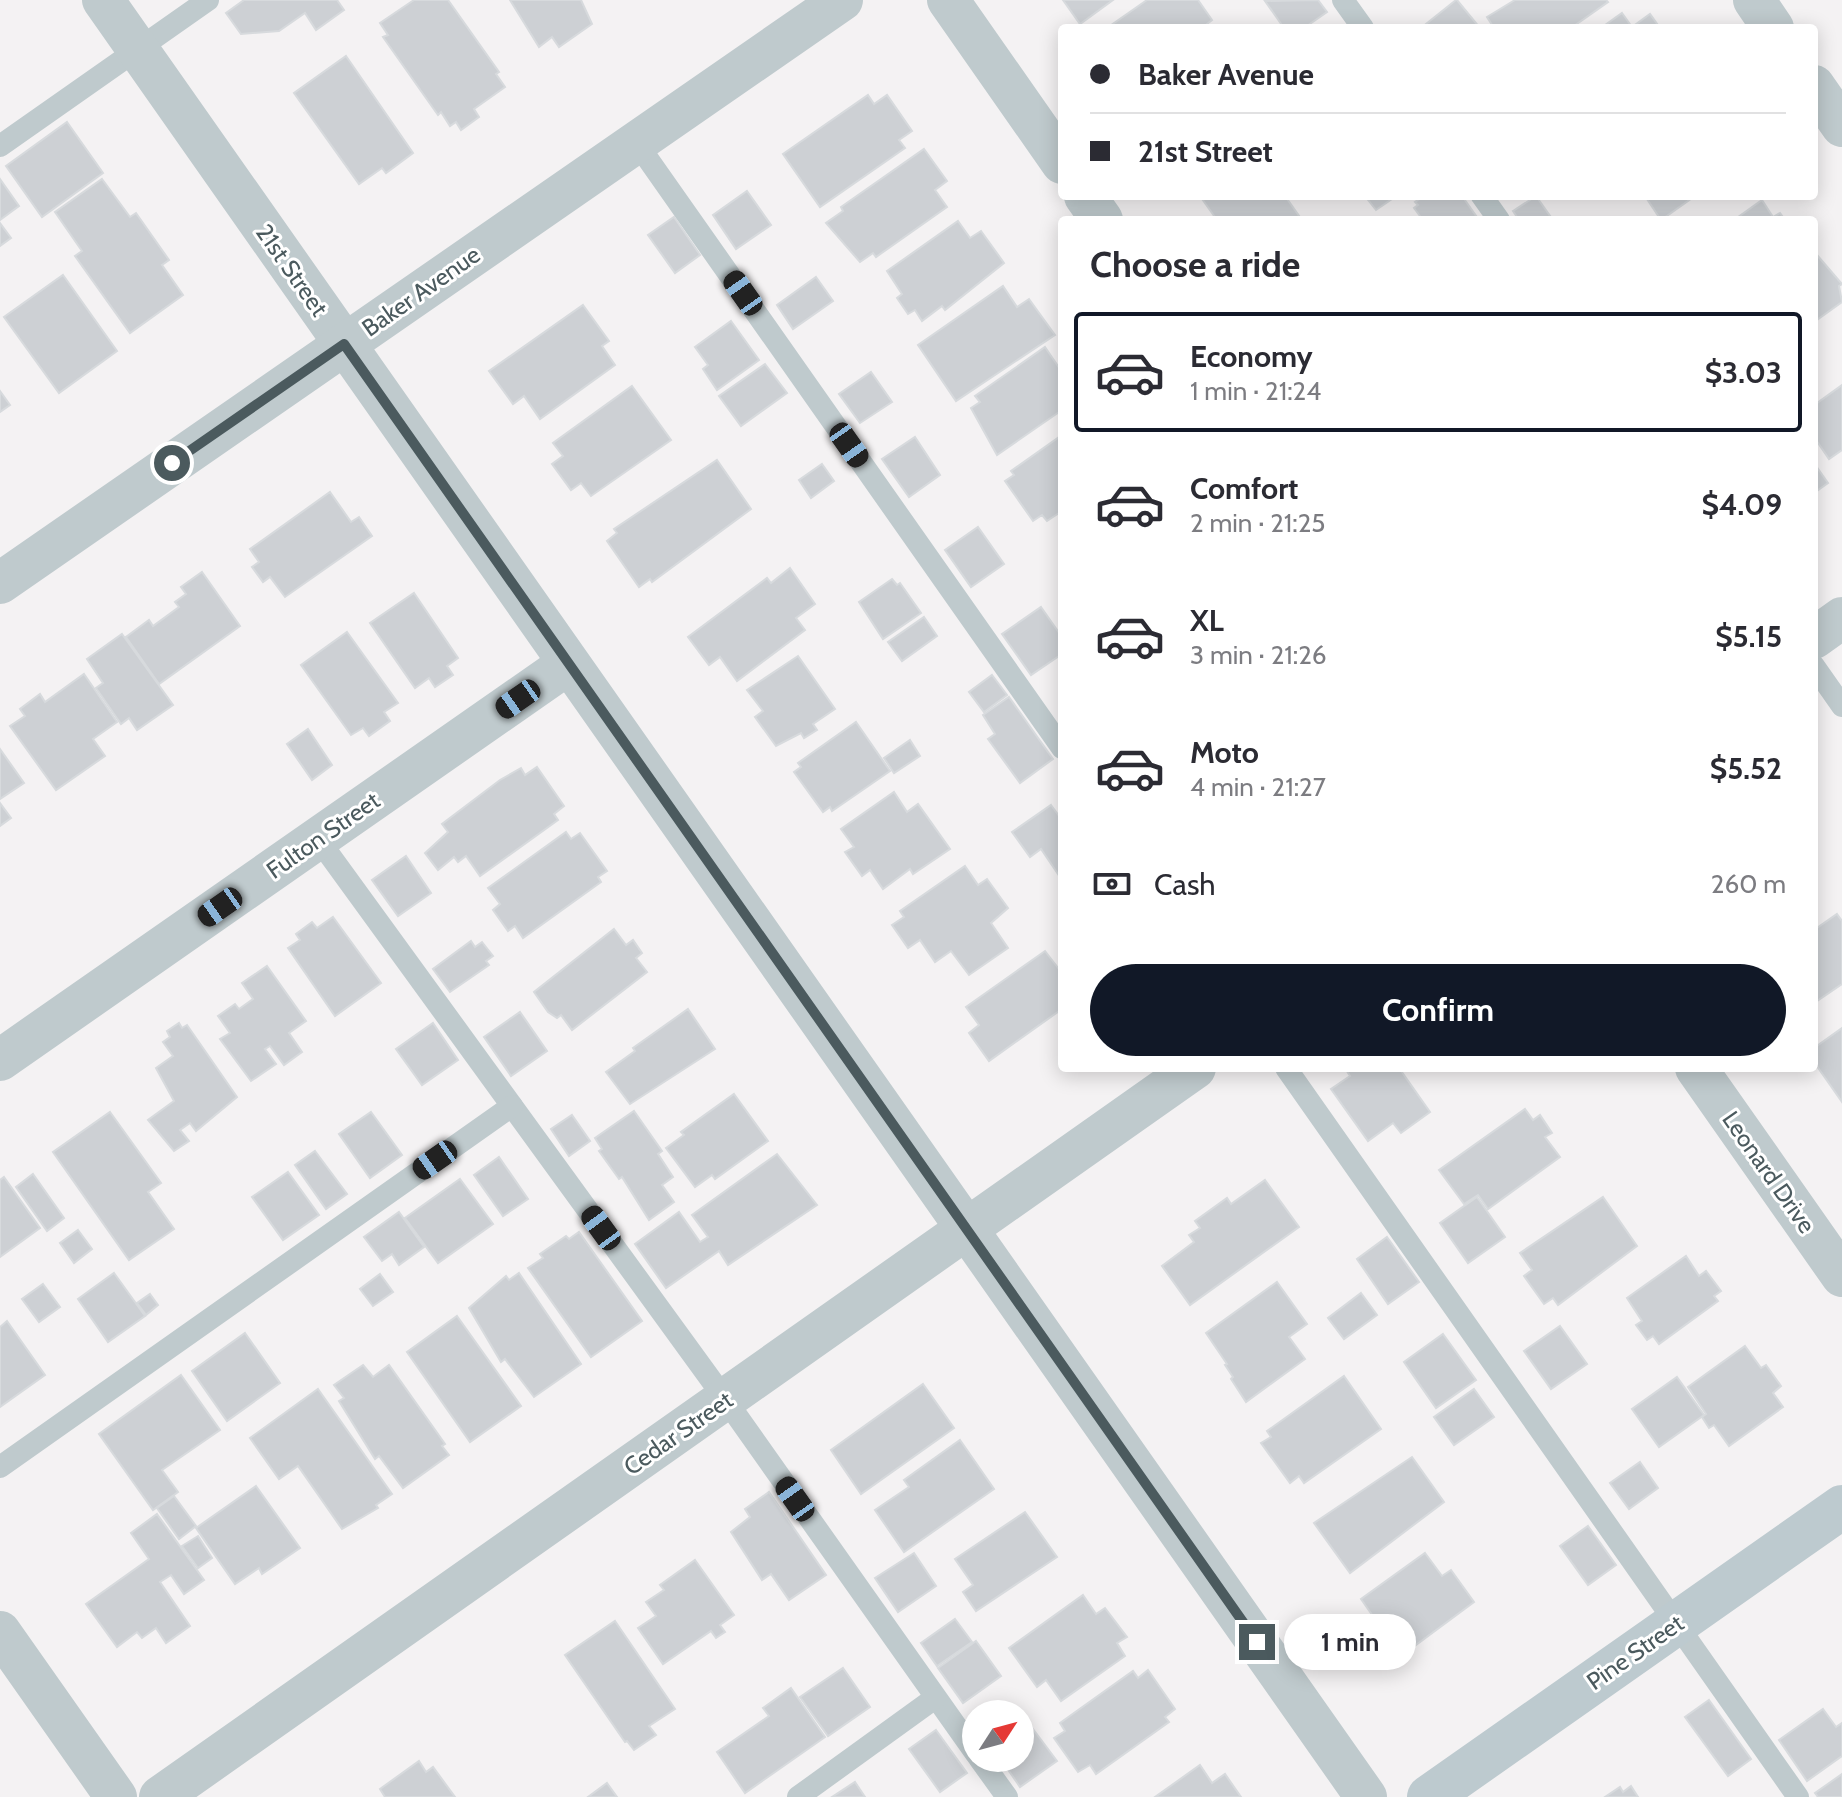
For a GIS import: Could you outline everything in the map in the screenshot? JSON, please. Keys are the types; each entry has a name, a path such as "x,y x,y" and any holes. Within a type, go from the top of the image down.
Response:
{"street":[{"name":"21st Street","path":"103,0 1366,1797"},
{"name":"Baker Avenue","path":"0,583 842,0"},
{"path":"948,0 1058,157"},
{"path":"1754,0 1770,24"},
{"path":"1818,92 1842,126"},
{"path":"1818,635 1842,618"},
{"name":"Fulton Street","path":"0,1060 568,664"},
{"name":"Cedar Street","path":"160,1797 1189,1072"},
{"name":"Leonard Drive","path":"1699,1072 1842,1276"},
{"name":"Pine Street","path":"1429,1797 1842,1507"},
{"path":"0,1632 116,1797"}],"lane":[{"path":"0,146 208,0"},
{"path":"1343,0 1360,24"},
{"path":"636,142 1058,742"},
{"path":"1818,672 1842,706"},
{"path":"318,839 725,1399 962,1735"},
{"path":"1289,1072 1798,1797"},
{"path":"0,1467 512,1106"},
{"path":"798,1797 935,1698"},
{"path":"989,1772 1007,1797"}],"building":[{"path":"244,0 337,0 344,10 316,30 305,13 279,31 241,34 226,13"},
{"path":"414,0 448,0 499,72 496,74 505,87 474,109 479,117 461,130 456,122 450,126 441,112 438,115 383,37 388,35 380,23"},
{"path":"510,0 581,0 592,24 559,47 552,37 539,47"},
{"path":"1063,0 1113,0 1080,24"},
{"path":"1147,0 1198,0 1212,20 1207,24 1113,24"},
{"path":"1318,0 1327,12 1310,24 1281,24 1265,1"},
{"path":"1456,0 1477,24 1426,24"},
{"path":"1515,0 1608,2 1577,24 1491,24 1487,17"},
{"path":"1622,13 1630,24 1607,24"},
{"path":"1650,14 1657,24 1636,24"},
{"path":"346,56 413,153 386,173 382,168 359,184 294,93"},
{"path":"868,95 874,104 887,95 912,131 899,140 905,148 820,207 783,154"},
{"path":"67,122 103,173 42,217 6,166"},
{"path":"924,149 947,181 935,190 947,207 876,257 873,253 860,262 826,223 843,211 841,207"},
{"path":"0,179 19,206 0,220"},
{"path":"102,179 130,217 136,213 169,260 162,265 183,295 130,333 75,256 82,251 55,212"},
{"path":"747,191 771,225 736,249 713,215"},
{"path":"1203,200 1288,200 1299,216 1214,216"},
{"path":"1368,200 1391,200 1376,210"},
{"path":"1465,200 1476,216 1420,216 1414,208 1418,205 1415,202"},
{"path":"1530,200 1539,200 1550,216 1516,216 1513,211"},
{"path":"1648,200 1689,200 1667,216 1658,216"},
{"path":"1762,200 1772,216 1740,216"},
{"path":"674,217 700,255 675,273 648,235"},
{"path":"958,221 970,238 981,231 1004,263 945,310 942,306 922,321 915,310 908,314 897,298 902,294 887,271"},
{"path":"0,223 11,238 0,246"},
{"path":"1818,256 1842,284 1839,286 1842,302 1818,319"},
{"path":"63,275 117,351 59,393 4,317"},
{"path":"816,277 833,301 793,329 777,305"},
{"path":"1003,286 1017,307 1029,299 1055,335 956,401 918,345"},
{"path":"583,305 609,341 602,346 615,365 540,419 524,396 513,404 489,371"},
{"path":"731,321 759,360 717,390 703,369 708,365 695,347"},
{"path":"1045,347 1058,366 1058,413 997,455 971,408 980,402 975,396"},
{"path":"765,364 787,393 741,426 719,396"},
{"path":"871,372 892,402 860,423 839,394"},
{"path":"1842,385 1842,450 1829,459 1818,443 1818,402"},
{"path":"632,386 671,440 591,496 581,483 571,490 552,464 563,456 553,443"},
{"path":"0,391 10,405 0,412"},
{"path":"915,437 940,475 909,497 882,459"},
{"path":"1058,438 1058,514 1047,521 1042,515 1033,521 1005,481 1014,475 1011,471"},
{"path":"717,460 751,509 652,582 650,579 639,587 607,541 617,533 614,529"},
{"path":"822,464 834,481 811,498 799,480"},
{"path":"1818,469 1828,483 1818,490"},
{"path":"330,492 351,522 359,517 372,536 285,597 270,577 263,582 252,567 259,562 250,549"},
{"path":"978,527 1004,564 971,587 945,550"},
{"path":"790,568 815,604 796,618 805,630 737,681 720,657 709,665 688,637 767,578 771,583"},
{"path":"202,572 240,626 159,684 126,637 149,620 153,626 179,607 175,602 186,594 181,587"},
{"path":"892,579 897,585 900,583 921,613 883,639 859,602"},
{"path":"414,593 458,658 447,666 453,675 435,687 429,678 415,688 370,623"},
{"path":"1041,607 1058,631 1058,657 1031,675 1002,634"},
{"path":"924,617 937,636 902,661 888,642"},
{"path":"347,632 398,703 384,712 390,721 369,736 363,728 351,735 301,665"},
{"path":"122,634 173,705 137,730 129,718 121,724 96,688 103,683 87,659"},
{"path":"798,656 835,709 813,724 817,730 804,738 801,733 776,746 755,717 763,711 747,690"},
{"path":"84,674 117,722 93,739 105,756 56,790 10,726 25,716 20,709 40,694 45,702"},
{"path":"992,675 1007,695 984,712 969,692"},
{"path":"1009,697 1053,759 1020,783 988,739 995,734 983,715"},
{"path":"856,722 890,771 832,811 830,807 823,812 794,772 801,767 798,763"},
{"path":"308,729 332,765 312,780 287,744"},
{"path":"910,740 920,756 894,773 884,758"},
{"path":"0,749 24,783 0,799"},
{"path":"537,767 564,806 554,814 558,820 480,876 466,856 458,862 454,857 438,870 425,853 448,832 442,824 500,780 521,768 525,775"},
{"path":"894,792 907,812 918,804 950,849 913,874 910,869 883,889 870,870 862,876 845,852 854,847 841,829"},
{"path":"0,803 11,818 0,826"},
{"path":"1051,805 1058,815 1058,874 1041,849 1030,857 1012,832"},
{"path":"566,832 571,839 580,833 607,871 598,877 601,882 523,938 515,926 508,931 493,910 500,904 488,888"},
{"path":"406,856 431,893 398,916 372,880"},
{"path":"965,866 978,885 987,879 1008,908 991,923 1008,948 969,975 951,951 935,962 920,940 908,948 892,925 904,917 900,911"},
{"path":"1837,914 1842,921 1842,984 1818,1000 1818,927"},
{"path":"333,917 381,983 335,1016 288,948 300,940 296,934 312,922 317,928"},
{"path":"614,929 626,945 633,940 642,953 636,958 647,972 572,1030 561,1015 557,1018 548,1012 534,992"},
{"path":"471,941 475,947 482,942 493,956 486,961 489,965 450,992 433,969"},
{"path":"1045,951 1058,968 1058,1012 989,1061 969,1033 979,1025 966,1007"},
{"path":"267,966 306,1021 289,1033 302,1052 284,1065 270,1046 265,1049 276,1064 251,1081 220,1039 230,1033 218,1016 235,1004 239,1009 253,999 242,983"},
{"path":"688,1009 715,1049 630,1104 606,1072 635,1051 633,1048"},
{"path":"520,1012 547,1051 511,1076 484,1037"},
{"path":"179,1023 182,1028 187,1025 237,1097 196,1131 190,1123 180,1130 189,1141 174,1151 148,1120 174,1101 156,1068 173,1056 163,1042 170,1037 167,1031"},
{"path":"433,1023 458,1060 422,1085 396,1049"},
{"path":"1842,1028 1842,1102 1818,1068 1818,1045"},
{"path":"1348,1072 1402,1072 1430,1112 1401,1133 1393,1123 1368,1141 1331,1089 1350,1076"},
{"path":"734,1094 768,1141 715,1179 712,1175 695,1187 666,1148 684,1135 681,1132"},
{"path":"1525,1109 1533,1120 1540,1115 1552,1133 1545,1137 1560,1157 1488,1209 1478,1195 1464,1204 1439,1170"},
{"path":"634,1111 662,1151 658,1154 673,1177 662,1185 674,1202 649,1220 622,1177 619,1179 599,1151 602,1149 595,1138"},
{"path":"110,1112 161,1183 148,1192 174,1229 129,1260 53,1152"},
{"path":"371,1112 402,1155 370,1178 339,1134"},
{"path":"572,1115 590,1141 569,1156 551,1129"},
{"path":"315,1151 347,1194 326,1209 295,1165"},
{"path":"777,1154 817,1205 728,1265 719,1251 666,1288 635,1244 679,1212 700,1242 708,1237 692,1215"},
{"path":"499,1157 528,1199 503,1216 474,1175"},
{"path":"288,1172 319,1215 283,1240 252,1197"},
{"path":"33,1174 64,1218 47,1231 16,1187"},
{"path":"4,1177 40,1228 0,1257 0,1180"},
{"path":"460,1179 493,1224 438,1263 405,1218"},
{"path":"1265,1180 1299,1227 1190,1305 1162,1266 1194,1242 1189,1235 1200,1228 1195,1221 1227,1198 1231,1204"},
{"path":"1477,1197 1505,1237 1468,1263 1440,1223"},
{"path":"1603,1197 1637,1246 1558,1305 1553,1298 1544,1304 1524,1276 1532,1270 1520,1253"},
{"path":"399,1212 424,1247 399,1265 392,1254 382,1261 364,1237"},
{"path":"78,1230 92,1249 74,1263 60,1243"},
{"path":"579,1232 642,1321 591,1357 528,1268 543,1258 540,1254 566,1236 569,1239"},
{"path":"1387,1237 1419,1282 1388,1304 1357,1259"},
{"path":"1686,1256 1699,1276 1706,1271 1721,1291 1714,1296 1718,1301 1659,1344 1653,1336 1647,1340 1636,1325 1642,1321 1627,1298"},
{"path":"114,1273 145,1316 108,1342 78,1299"},
{"path":"519,1273 581,1364 534,1397 505,1359 501,1362 469,1308 506,1276 509,1280"},
{"path":"380,1274 393,1292 373,1306 360,1289"},
{"path":"1277,1282 1307,1324 1289,1337 1305,1359 1246,1402 1231,1379 1233,1377 1227,1364 1206,1333"},
{"path":"43,1284 60,1307 39,1322 22,1299"},
{"path":"1361,1293 1377,1315 1344,1339 1328,1318"},
{"path":"150,1294 158,1305 146,1315 137,1303"},
{"path":"457,1316 521,1406 470,1442 407,1352"},
{"path":"7,1321 45,1375 0,1407 0,1327"},
{"path":"1560,1326 1587,1364 1551,1389 1524,1351"},
{"path":"245,1333 280,1383 227,1421 192,1371"},
{"path":"1443,1334 1476,1380 1436,1408 1404,1362"},
{"path":"1745,1346 1761,1368 1766,1365 1781,1386 1773,1393 1783,1407 1729,1446 1714,1425 1709,1428 1702,1417 1706,1414 1688,1387"},
{"path":"363,1365 373,1377 389,1365 445,1444 442,1446 449,1455 403,1488 379,1456 375,1459 339,1401 344,1398 334,1385"},
{"path":"181,1375 220,1430 162,1470 178,1492 153,1510 99,1434"},
{"path":"1344,1376 1381,1429 1304,1483 1299,1476 1290,1483 1261,1443 1271,1437 1267,1431"},
{"path":"1677,1377 1704,1415 1659,1447 1632,1409"},
{"path":"923,1384 954,1428 861,1494 831,1450"},
{"path":"318,1389 392,1494 376,1505 378,1508 342,1529 298,1466 279,1479 250,1438"},
{"path":"1474,1389 1494,1417 1454,1445 1434,1417"},
{"path":"960,1440 994,1489 904,1552 875,1510 909,1487 904,1480"},
{"path":"1412,1457 1444,1502 1350,1573 1314,1523"},
{"path":"1640,1462 1658,1488 1629,1509 1610,1483"},
{"path":"256,1486 300,1548 262,1574 259,1568 235,1584 196,1528"},
{"path":"769,1492 826,1575 789,1600 771,1574 762,1580 731,1532 750,1517 745,1509"},
{"path":"174,1496 196,1526 179,1539 157,1508"},
{"path":"1025,1512 1057,1557 976,1611 963,1592 973,1585 955,1559"},
{"path":"157,1514 204,1580 184,1594 171,1575 160,1582 190,1626 166,1643 156,1628 142,1638 137,1632 117,1647 86,1604 149,1559 131,1533"},
{"path":"1588,1526 1616,1565 1588,1585 1560,1546"},
{"path":"198,1536 212,1558 198,1568 182,1546"},
{"path":"914,1553 936,1586 898,1612 875,1578"},
{"path":"1425,1553 1442,1576 1451,1570 1474,1602 1401,1656 1361,1599"},
{"path":"695,1560 734,1615 720,1625 725,1632 716,1638 711,1631 663,1664 638,1628 656,1616 646,1602 664,1590 660,1585"},
{"path":"1083,1595 1096,1614 1105,1608 1127,1637 1117,1643 1125,1656 1061,1701 1046,1680 1037,1687 1009,1648"},
{"path":"955,1619 972,1642 937,1666 921,1643"},
{"path":"615,1621 675,1709 649,1726 656,1735 634,1750 625,1742 565,1655"},
{"path":"976,1641 1001,1676 962,1702 938,1668"},
{"path":"843,1668 870,1707 828,1736 800,1697"},
{"path":"1148,1670 1175,1709 1165,1717 1169,1722 1096,1774 1090,1765 1078,1772 1054,1738 1065,1731 1060,1723 1133,1671 1138,1678"},
{"path":"791,1688 825,1737 745,1793 717,1752 769,1716 763,1708"},
{"path":"1709,1700 1751,1759 1728,1776 1685,1717"},
{"path":"1823,1709 1836,1727 1842,1723 1842,1756 1807,1781 1779,1740"},
{"path":"936,1730 962,1766 962,1772 967,1773 940,1792 909,1749"},
{"path":"1034,1730 1057,1761 1020,1787 1010,1772 1034,1772"},
{"path":"419,1761 426,1772 433,1767 455,1797 385,1797 380,1789"},
{"path":"1200,1765 1212,1783 1225,1774 1241,1797 1155,1797"},
{"path":"1842,1774 1842,1797 1818,1797 1815,1793"},
{"path":"855,1782 865,1797 832,1797"},
{"path":"607,1783 617,1797 588,1797"},
{"path":"1631,1786 1638,1797 1605,1797 1620,1787 1623,1792"}],"route":[{"path":"172,463 344,344 1257,1642"}]}
